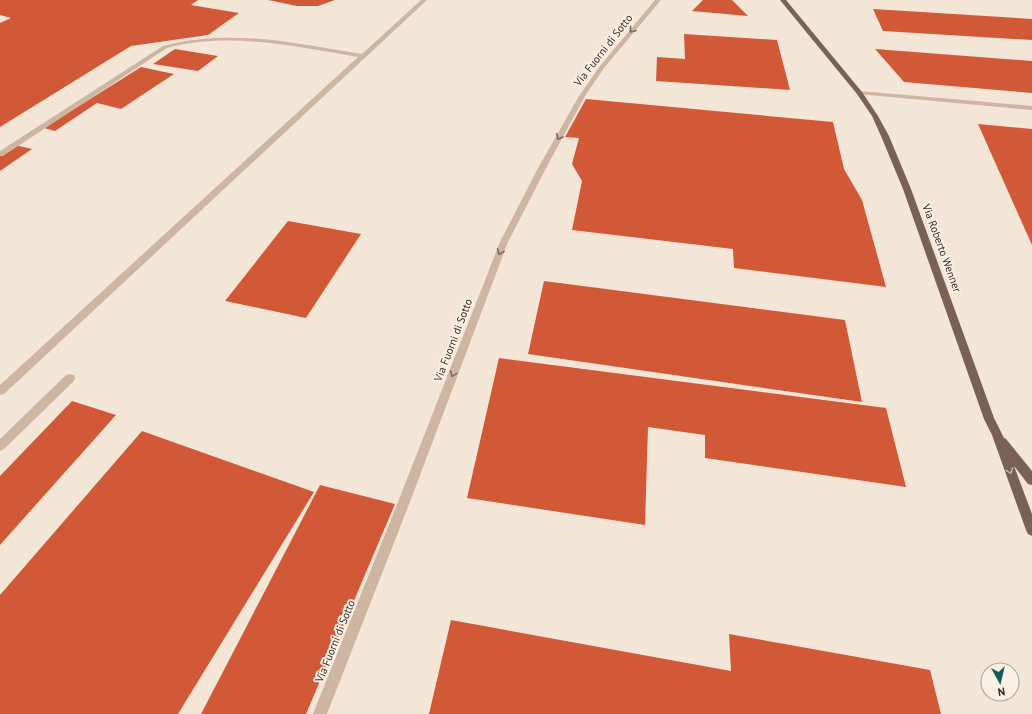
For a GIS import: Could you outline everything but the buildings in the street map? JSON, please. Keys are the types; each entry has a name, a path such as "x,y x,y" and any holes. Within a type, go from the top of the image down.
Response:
{"main road":[{"name":"Via Roberto Wenner","path":"784,0 793,13 860,92 885,136 907,189 989,419 997,435 1032,530"},
{"path":"997,435 1032,480"}],"street":[{"path":"0,391 424,0"},
{"name":"Via Fuorni di Sotto","path":"320,714 402,507 504,242 541,170 582,96 602,67 658,0"},
{"path":"0,154 173,43 206,39 247,40 363,56"},
{"path":"860,92 1032,108"},
{"path":"0,446 70,378"}]}
